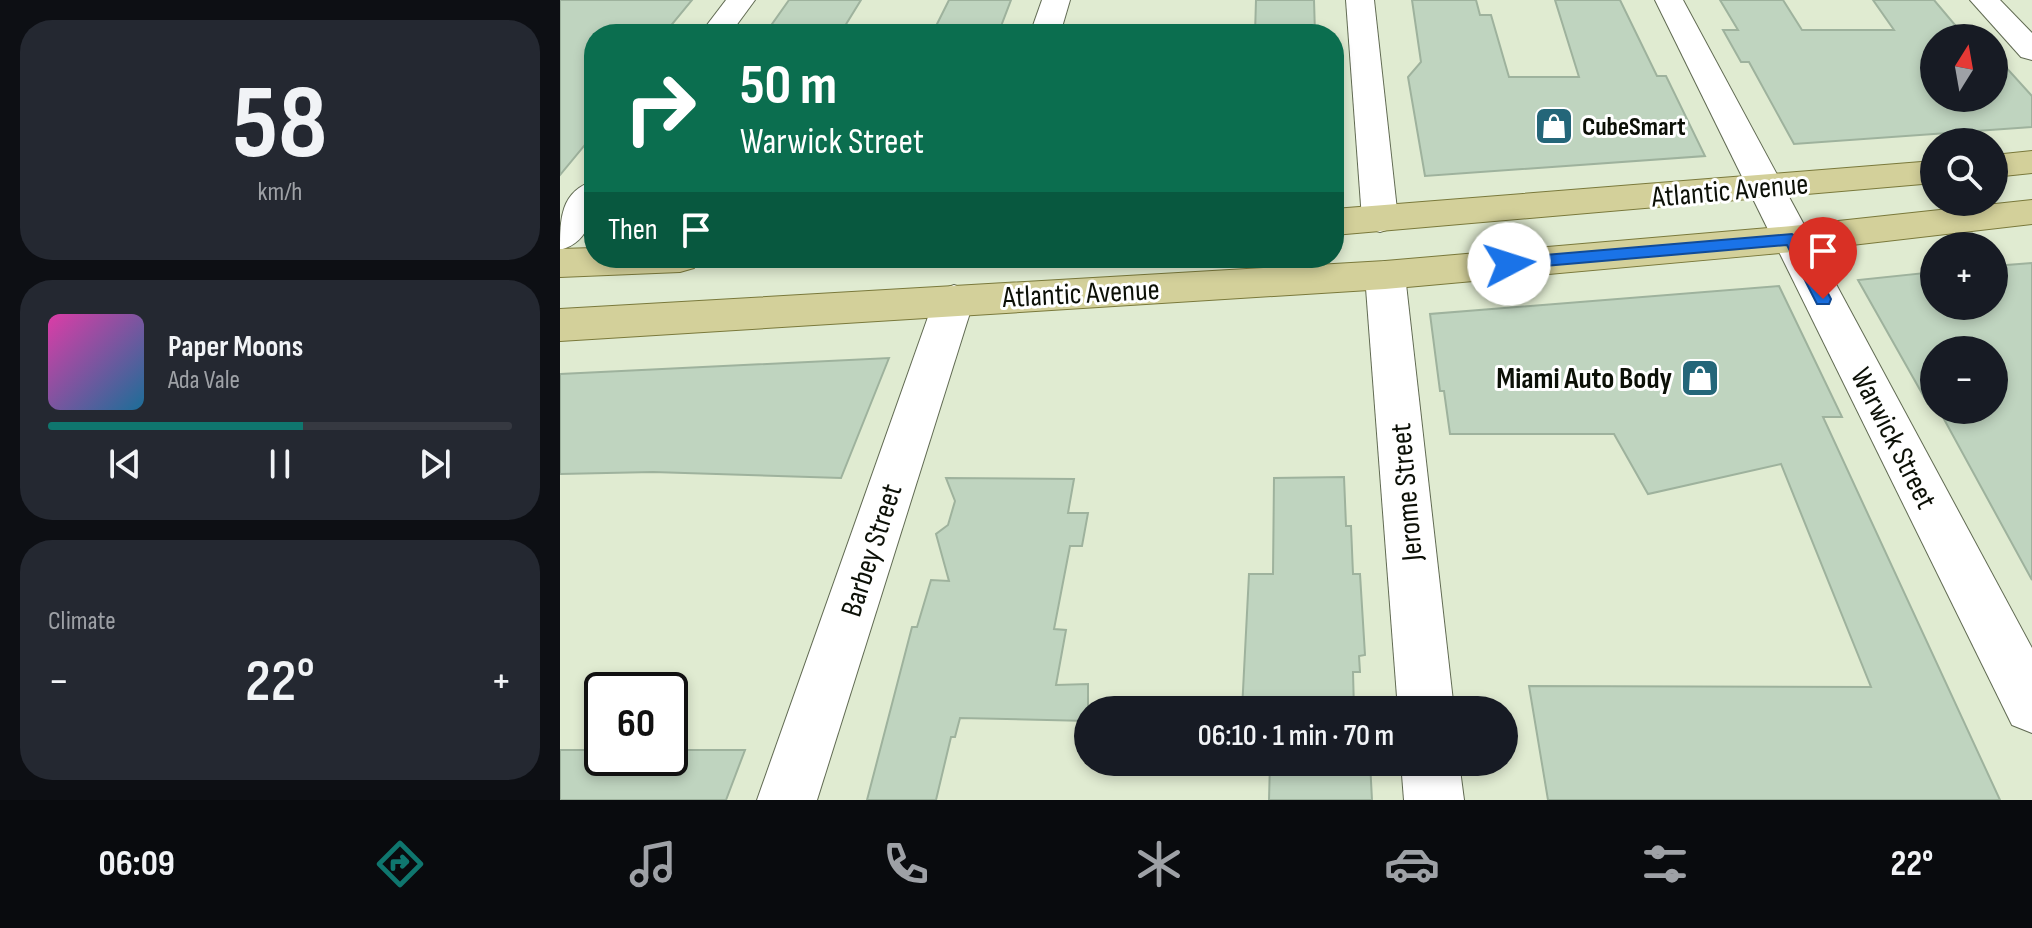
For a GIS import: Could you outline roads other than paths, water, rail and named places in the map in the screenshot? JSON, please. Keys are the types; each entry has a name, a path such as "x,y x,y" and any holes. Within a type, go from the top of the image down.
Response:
{"main road":[{"path":"2008,165 2032,162"},
{"name":"Atlantic Avenue","path":"1344,221 1920,173"},
{"name":"Atlantic Avenue","path":"560,325 1385,275 1792,239 2032,212"},
{"path":"560,263 584,262"}],"street":[{"path":"723,24 741,0"},
{"path":"1048,24 1056,0"},
{"path":"1360,0 1380,219"},
{"name":"Warwick Street","path":"1669,0 2032,705"},
{"path":"1984,0 2032,51"},
{"path":"560,237 584,206"},
{"name":"Jerome Street","path":"1385,275 1425,696"},
{"name":"Barbey Street","path":"787,800 954,300"},
{"path":"1431,776 1434,800"}],"place":[{"name":"CubeSmart","path":"1554,126"},
{"name":"Miami Auto Body","path":"1700,378"}]}
